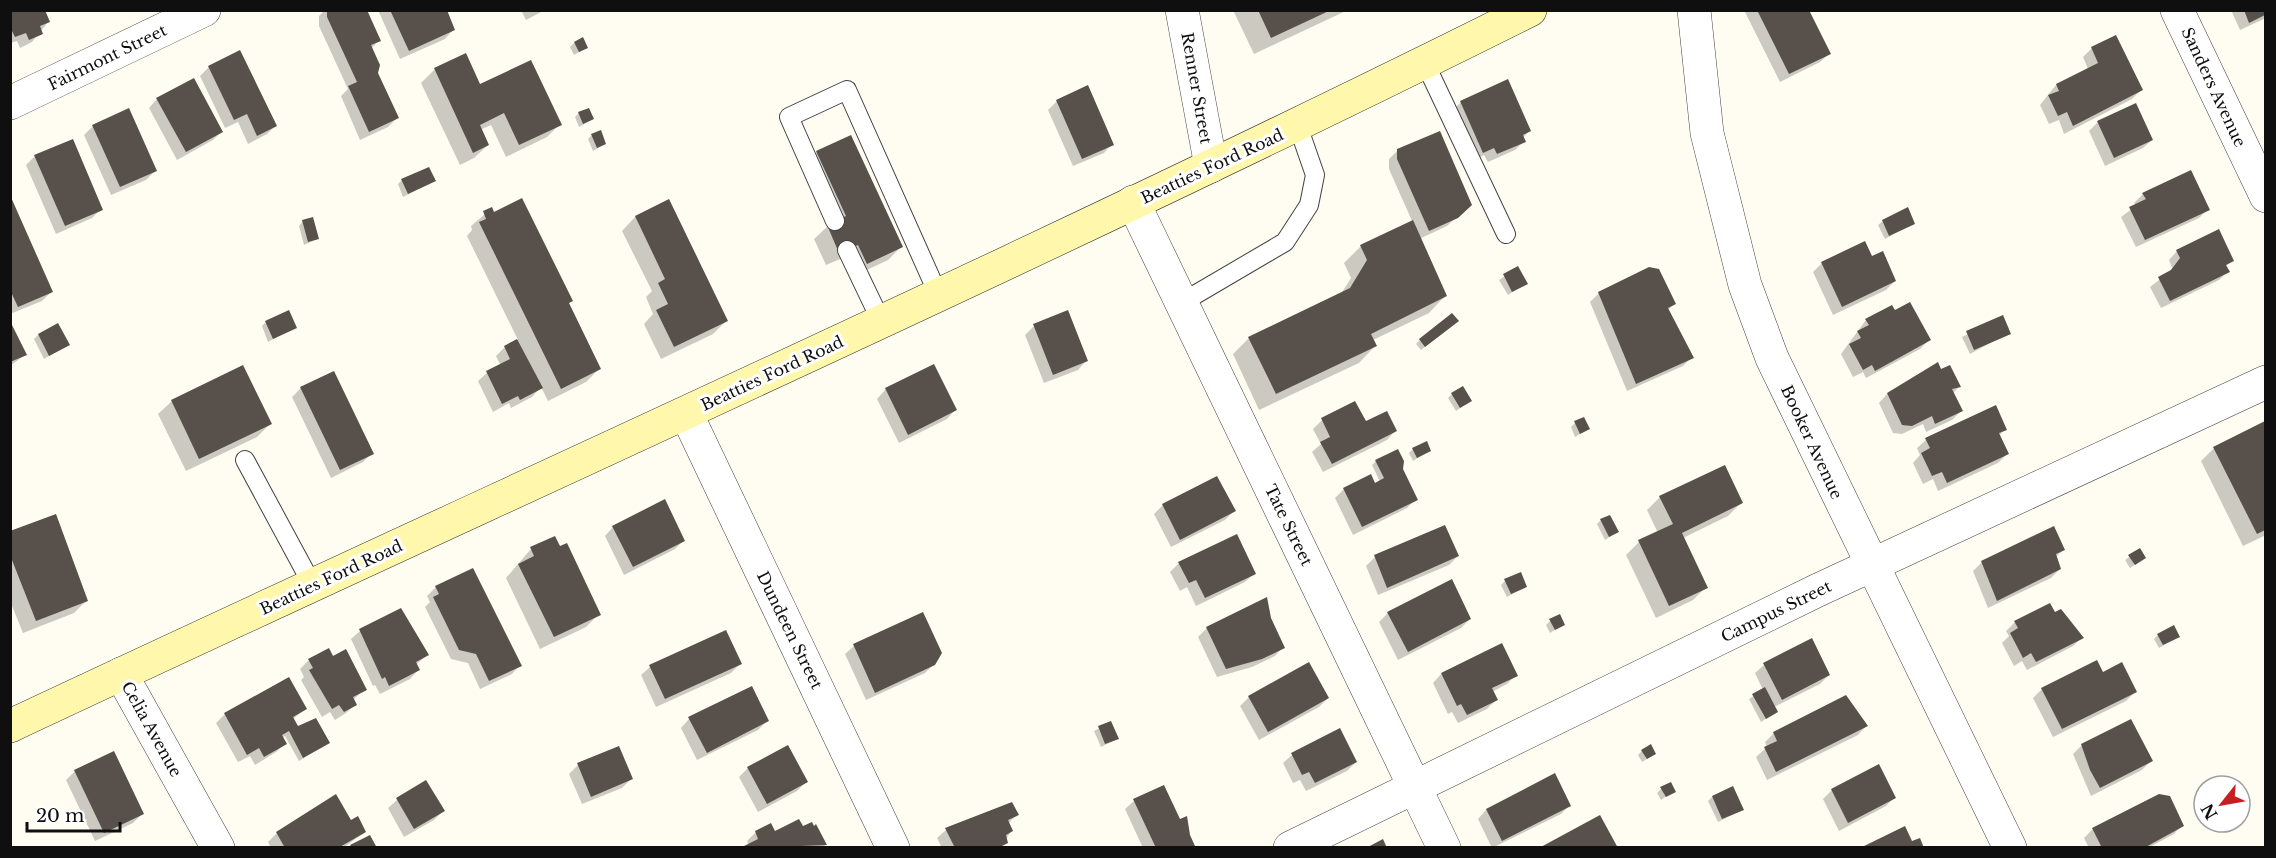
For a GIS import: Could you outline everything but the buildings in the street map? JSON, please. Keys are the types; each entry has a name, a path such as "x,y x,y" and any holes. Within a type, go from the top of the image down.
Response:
{"main road":[{"name":"Beatties Ford Road","path":"10,726 1298,126 1530,10"}],"street":[{"name":"Fairmont Street","path":"10,103 204,10"},
{"name":"Renner Street","path":"1182,10 1211,166"},
{"name":"Booker Avenue","path":"1694,10 1707,133 1745,285 1772,358 2010,848"},
{"name":"Sanders Avenue","path":"2177,10 2265,196"},
{"name":"Tate Street","path":"1133,202 1444,848"},
{"name":"Campus Street","path":"1290,848 1816,591 2265,382"},
{"name":"Dundeen Street","path":"686,413 893,848"},
{"name":"Celia Avenue","path":"122,674 218,848"}],"lane":[{"path":"1425,63 1506,234"},
{"path":"835,221 789,117 847,90 938,294"},
{"path":"1181,303 1285,242 1309,205 1315,175 1298,126"},
{"path":"848,249 881,321"},
{"path":"245,460 313,586"}]}
